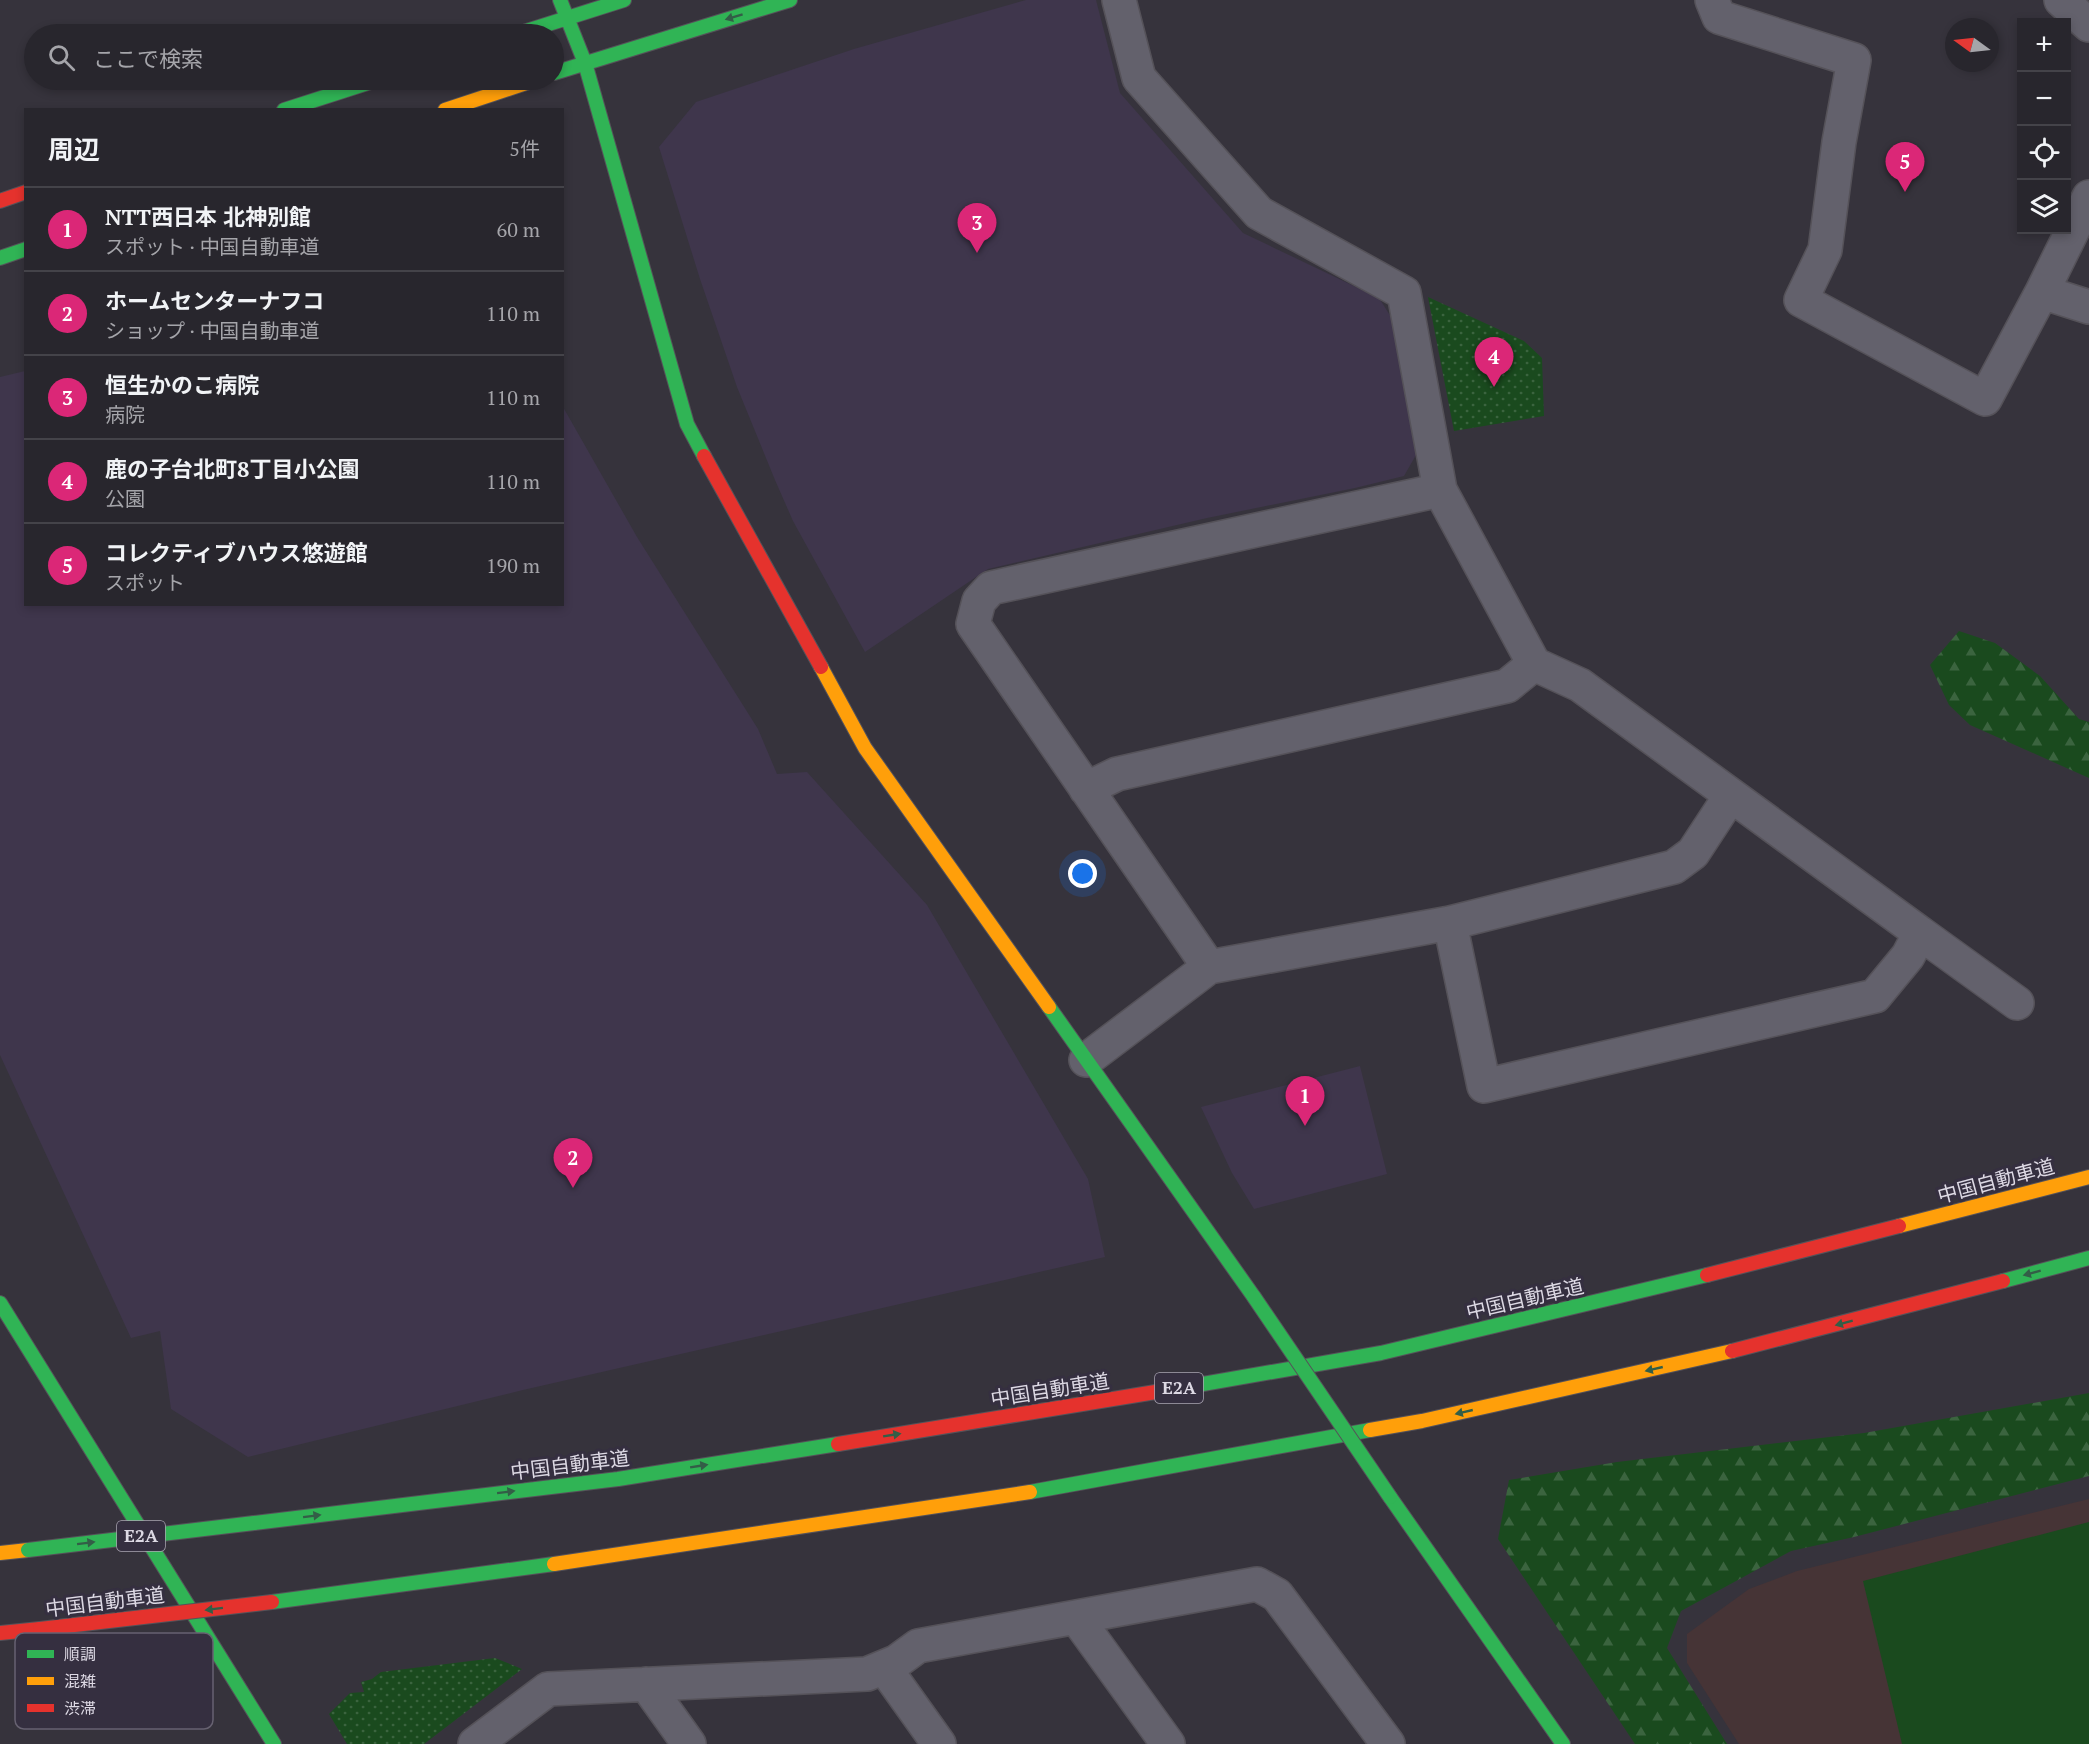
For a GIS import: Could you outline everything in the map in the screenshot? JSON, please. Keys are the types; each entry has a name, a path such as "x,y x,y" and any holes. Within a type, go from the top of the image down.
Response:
{"main road":[{"path":"560,0 585,63 687,424 865,748 1254,1297 1390,1497 1563,1744"},
{"path":"550,24 624,0"},
{"path":"564,70 790,0"},
{"path":"290,108 346,90"},
{"path":"451,108 505,90"},
{"path":"0,201 24,193"},
{"path":"0,258 24,250"},
{"name":"中国自動車道","path":"0,1553 618,1479 1009,1417 1381,1353 1745,1266 2089,1177"},
{"name":"中国自動車道","path":"0,1633 272,1602 631,1554 1031,1492 1422,1421 1770,1342 2089,1258"},
{"path":"0,1303 205,1633"},
{"path":"213,1646 274,1744"}],"street":[{"path":"1119,0 1139,78 1259,213 1404,293 1440,490 1534,664 1580,685 2018,1004"},
{"path":"1712,0 1719,17 1854,60 1839,142 1825,250 1801,300 1985,399 2089,197"},
{"path":"2061,0 2089,25"},
{"path":"2042,292 2089,307"},
{"path":"1209,967 973,624 978,601 991,588 1440,490"},
{"path":"1086,789 1117,774 1507,686 1534,664"},
{"path":"1086,1060 1209,967 1450,923 1674,867 1693,853 1731,795"},
{"path":"1450,923 1484,1086 1875,996 1908,956 1920,933"},
{"path":"475,1744 548,1689 867,1674 896,1662 918,1646 1257,1584 1277,1595 1388,1744"},
{"path":"1076,1617 1168,1744"},
{"path":"884,1667 939,1744"},
{"path":"646,1684 689,1744"}],"shaded area":[{"path":"1026,0 1096,0 1120,93 1243,233 1379,298 1391,317 1416,455 1404,476 1207,518 988,569 865,652 793,521 737,387 700,279 659,147 696,102 854,49"},
{"path":"24,371 24,606 564,606 564,409 637,537 758,729 777,774 807,772 927,905 1088,1179 1105,1257 523,1390 248,1457 171,1409 160,1331 131,1338 0,1055 0,377"},
{"path":"1360,1066 1387,1174 1254,1209 1232,1173 1201,1107"},
{"path":"2089,1499 2089,1744 1739,1744 1687,1663 1687,1634 1749,1589 1797,1571"}],"green space":[{"path":"1428,297 1524,341 1542,358 1544,416 1454,431"},
{"path":"1959,631 1995,643 2040,676 2079,719 2089,722 2089,778 1970,725 1949,705 1930,665"},
{"path":"2089,1393 2089,1476 1791,1551 1681,1611 1667,1648 1727,1744 1635,1744 1498,1539 1509,1480 1617,1462 1864,1433"},
{"path":"2089,1522 2089,1744 1902,1744 1863,1581"},
{"path":"495,1658 522,1669 424,1744 347,1744 329,1714 350,1693 364,1692 361,1682 372,1679 381,1672"}],"traffic: fast":[{"path":"560,0 585,63 687,424 704,456"},
{"path":"548,24 624,0"},
{"path":"564,70 790,0"},
{"path":"290,108 346,90"},
{"path":"0,258 24,250"},
{"path":"1049,1007 1254,1297"},
{"path":"2003,1281 2089,1258"},
{"path":"1180,1388 1381,1353 1707,1275"},
{"path":"1254,1297 1390,1497"},
{"path":"0,1303 205,1633"},
{"path":"1030,1492 1370,1430"},
{"path":"254,1523 618,1479 838,1444"},
{"path":"1390,1497 1563,1744"},
{"path":"28,1550 254,1523"},
{"path":"272,1602 554,1564"},
{"path":"213,1646 274,1744"}],"traffic: slow":[{"path":"451,108 505,90"},
{"path":"821,667 865,748 1049,1007"},
{"path":"1899,1226 2089,1177"},
{"path":"1370,1430 1422,1421 1732,1351"},
{"path":"554,1564 1030,1492"},
{"path":"0,1553 28,1550"}],"traffic: jam":[{"path":"0,201 24,193"},
{"path":"704,456 821,667"},
{"path":"1707,1275 1899,1226"},
{"path":"1732,1351 2003,1281"},
{"path":"838,1444 1180,1388"},
{"path":"40,1629 272,1602"},
{"path":"0,1633 40,1629"}],"place":[{"name":"コレクティブハウス悠遊館","path":"1905,192"},
{"name":"恒生かのこ病院","path":"977,253"},
{"name":"鹿の子台北町8丁目小公園","path":"1494,387"},
{"name":"NTT西日本 北神別館","path":"1305,1126"},
{"name":"ホームセンターナフコ","path":"573,1188"}]}
